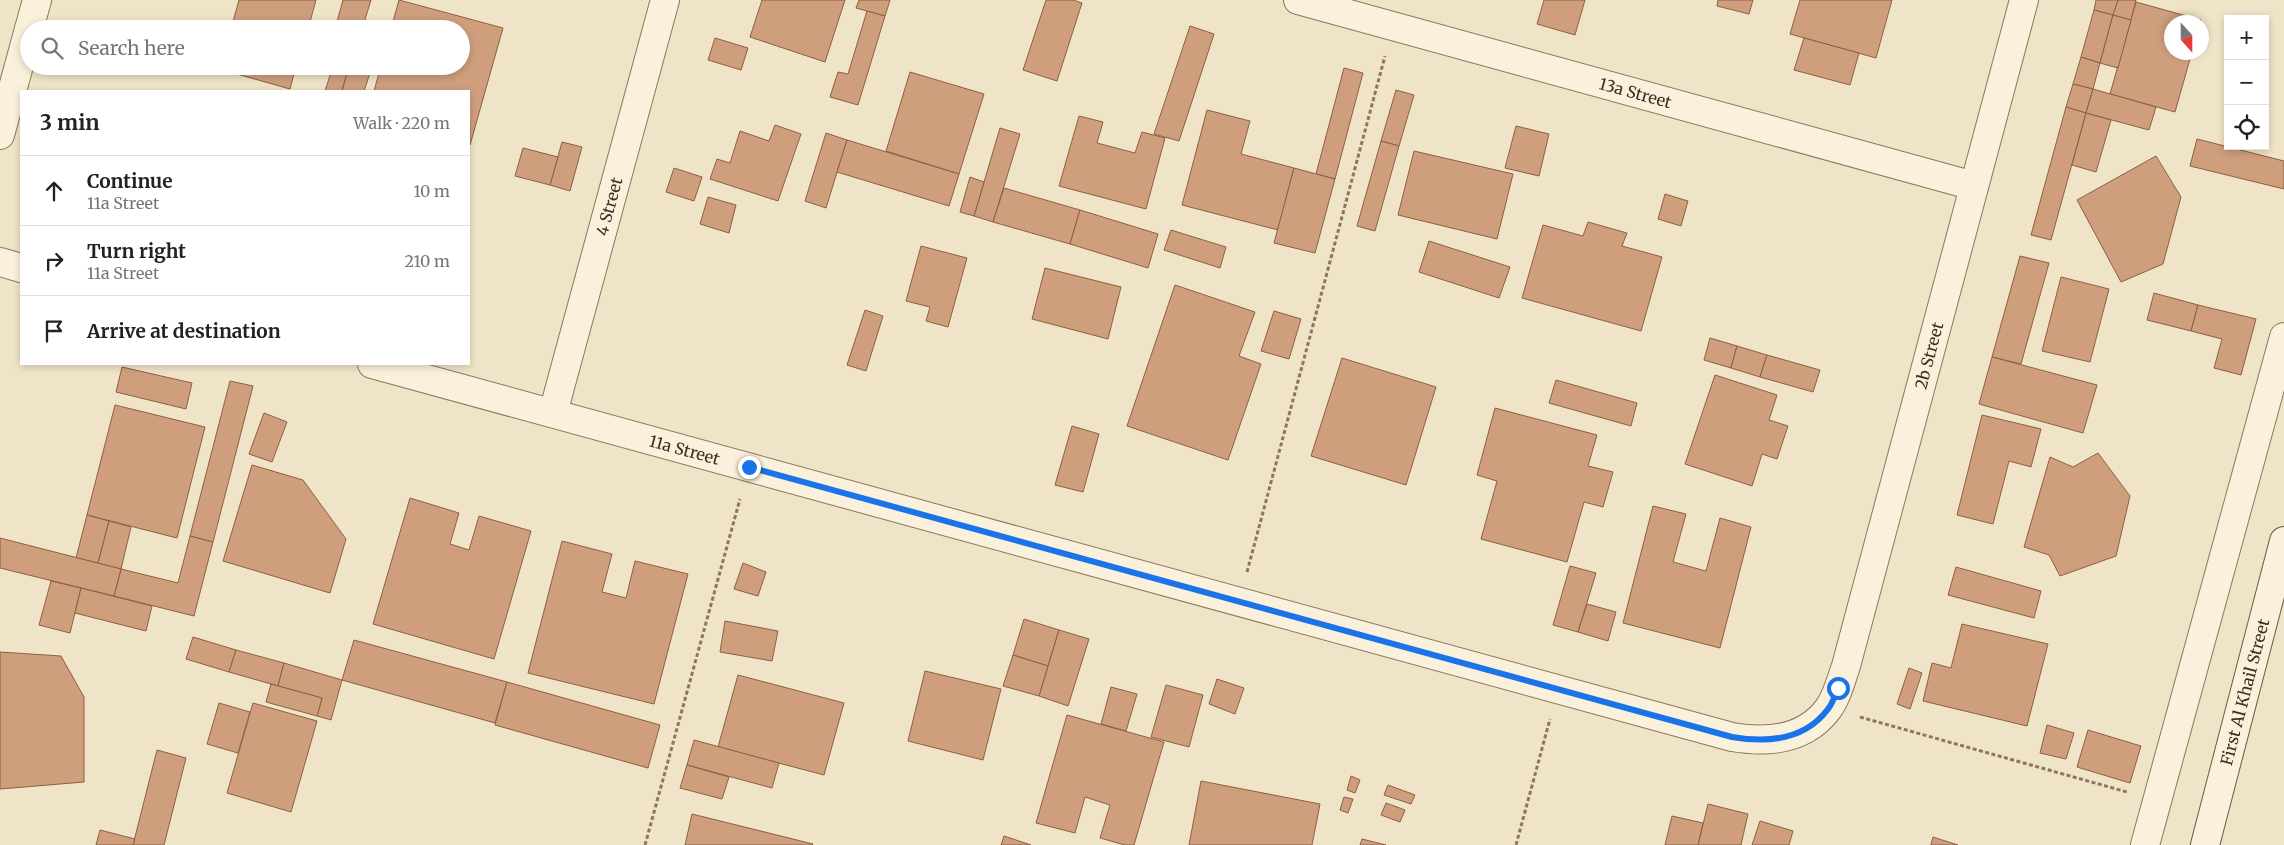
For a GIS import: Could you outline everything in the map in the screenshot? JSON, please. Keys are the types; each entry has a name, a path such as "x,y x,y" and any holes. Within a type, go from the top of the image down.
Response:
{"street":[{"path":"31,20 37,0"},
{"name":"4 Street","path":"553,414 665,0"},
{"name":"13a Street","path":"1298,0 1974,186"},
{"name":"2b Street","path":"1829,708 1846,666 2024,0"},
{"path":"0,135 20,62"},
{"path":"0,262 20,268"},
{"path":"2145,845 2284,337"},
{"name":"11a Street","path":"376,365 1558,690 1753,741 1774,740 1795,735 1814,724 1829,708"},
{"name":"First Al Khail Street","path":"2204,845 2284,541"}],"path":[{"path":"1239,602 1394,26"},
{"path":"645,845 749,467"},
{"path":"1516,845 1558,690"},
{"path":"1829,708 2156,800"}],"building":[{"path":"239,0 316,0 310,20 233,20"},
{"path":"343,0 371,0 365,20 337,20"},
{"path":"399,0 503,28 470,145 470,90 374,90 378,75 470,75 470,20 393,20"},
{"path":"762,0 845,0 825,62 750,37"},
{"path":"859,0 890,0 885,16 856,8"},
{"path":"1046,0 1073,0 1082,3 1057,81 1023,70"},
{"path":"1544,0 1585,0 1575,35 1537,24"},
{"path":"1718,0 1753,0 1749,14 1717,6"},
{"path":"1800,0 1892,0 1876,58 1790,34"},
{"path":"2096,0 2118,0 2113,15 2094,10"},
{"path":"2118,0 2136,0 2131,20 2113,15"},
{"path":"2136,2 2183,15 2164,15 2164,60 2190,60 2175,112 2110,94"},
{"path":"2094,10 2113,15 2100,63 2081,57"},
{"path":"867,11 885,16 858,105 830,97 838,72 848,74"},
{"path":"2113,15 2131,20 2118,68 2100,63"},
{"path":"1190,26 1214,34 1179,141 1154,134"},
{"path":"715,38 748,48 741,70 708,60"},
{"path":"1804,38 1859,53 1850,85 1794,70"},
{"path":"2081,57 2100,63 2093,89 2073,84"},
{"path":"1344,68 1363,73 1335,179 1316,174"},
{"path":"910,72 984,94 959,174 886,151"},
{"path":"240,75 294,75 290,89"},
{"path":"330,75 346,75 342,90 325,90"},
{"path":"346,75 369,75 364,90 342,90"},
{"path":"2073,84 2093,89 2086,113 2066,107"},
{"path":"2093,89 2156,107 2149,130 2086,113"},
{"path":"1396,90 1414,95 1399,146 1381,141"},
{"path":"2066,107 2086,113 2051,240 2031,235"},
{"path":"1207,110 1250,121 1241,154 1294,168 1278,230 1182,205"},
{"path":"2086,113 2111,120 2096,172 2072,165"},
{"path":"1079,116 1103,122 1097,143 1135,153 1142,132 1165,138 1146,209 1059,186"},
{"path":"775,125 801,134 778,201 710,179 717,159 730,163 740,131 769,141"},
{"path":"1516,126 1549,134 1539,176 1505,168"},
{"path":"1000,128 1020,134 993,222 974,216"},
{"path":"826,133 847,140 826,208 805,201"},
{"path":"2197,139 2224,146 2224,150 2240,150 2284,161 2284,189 2190,166"},
{"path":"847,140 959,174 949,206 837,172"},
{"path":"1381,141 1399,146 1375,231 1357,226"},
{"path":"562,142 582,147 570,191 550,185"},
{"path":"523,148 558,157 550,185 515,176"},
{"path":"1414,151 1513,174 1497,239 1398,215"},
{"path":"2156,156 2181,197 2163,264 2121,282 2077,200"},
{"path":"674,168 702,177 694,201 666,192"},
{"path":"1294,168 1335,179 1315,253 1274,243"},
{"path":"970,177 984,182 974,216 960,212"},
{"path":"1004,188 1080,210 1070,244 993,222"},
{"path":"1665,194 1688,201 1681,226 1658,219"},
{"path":"708,197 736,205 729,233 700,224"},
{"path":"1080,210 1158,234 1148,268 1070,244"},
{"path":"1588,222 1627,233 1622,246 1662,257 1641,331 1522,298 1543,225 1583,236"},
{"path":"1171,230 1226,247 1220,268 1164,250"},
{"path":"1429,241 1510,267 1499,298 1419,272"},
{"path":"921,246 967,258 948,327 926,321 930,307 906,301"},
{"path":"2020,256 2049,263 2021,364 1992,357"},
{"path":"1045,268 1121,287 1108,339 1032,319"},
{"path":"2061,277 2109,289 2090,362 2042,351"},
{"path":"1175,285 1255,312 1239,356 1261,364 1228,460 1127,426"},
{"path":"2154,293 2198,305 2191,331 2147,320"},
{"path":"2198,305 2256,319 2241,375 2214,368 2222,339 2191,331"},
{"path":"865,310 883,316 866,371 847,365"},
{"path":"1274,311 1301,319 1289,359 1261,351"},
{"path":"1710,338 1737,346 1731,368 1704,360"},
{"path":"1737,346 1767,355 1760,377 1731,368"},
{"path":"1767,355 1820,370 1813,392 1760,377"},
{"path":"1992,357 2097,385 2083,433 1979,404"},
{"path":"1342,358 1436,387 1406,485 1311,456"},
{"path":"122,367 192,383 186,409 116,392"},
{"path":"1715,375 1777,395 1769,420 1788,426 1777,459 1762,454 1752,486 1685,464"},
{"path":"1556,380 1637,403 1631,426 1549,403"},
{"path":"230,381 253,386 213,542 190,536"},
{"path":"115,405 205,427 177,538 87,515"},
{"path":"1495,408 1597,435 1588,466 1613,472 1603,507 1584,502 1567,562 1481,539 1497,481 1477,475"},
{"path":"264,413 287,422 272,462 249,454"},
{"path":"1982,415 2041,429 2031,467 2009,461 1993,524 1957,515"},
{"path":"1072,426 1099,434 1083,492 1055,485"},
{"path":"2098,453 2130,496 2116,556 2060,576 2049,555 2024,547 2050,457 2073,467"},
{"path":"252,465 303,480 346,539 330,593 223,561"},
{"path":"410,498 459,513 450,544 469,550 479,516 531,531 494,659 373,624"},
{"path":"1653,506 1686,514 1673,562 1706,571 1720,518 1751,527 1720,648 1623,623"},
{"path":"87,515 109,521 98,563 76,558"},
{"path":"109,521 131,527 121,569 98,563"},
{"path":"190,536 213,542 194,616 114,596 121,569 178,583"},
{"path":"0,538 121,569 114,596 0,568"},
{"path":"562,541 612,554 602,592 626,598 635,561 688,574 654,704 528,673"},
{"path":"743,563 766,572 758,596 734,589"},
{"path":"1570,566 1596,573 1578,632 1553,625"},
{"path":"1956,567 2041,591 2034,618 1948,595"},
{"path":"51,581 81,588 70,633 39,625"},
{"path":"81,588 152,606 146,631 75,613"},
{"path":"1587,604 1616,612 1608,641 1578,632"},
{"path":"1024,619 1059,630 1048,666 1013,655"},
{"path":"725,621 778,631 772,661 720,652"},
{"path":"1962,624 2048,644 2027,726 1923,701 1932,663 1951,668"},
{"path":"1059,630 1089,639 1068,706 1039,696"},
{"path":"193,637 236,650 229,672 186,659"},
{"path":"354,640 507,682 495,723 342,680"},
{"path":"236,650 284,663 278,686 229,672"},
{"path":"0,652 61,656 84,697 84,782 0,789"},
{"path":"1013,655 1048,666 1039,696 1003,686"},
{"path":"284,663 342,680 331,720 317,716 322,698 278,686"},
{"path":"1909,668 1922,673 1910,709 1897,704"},
{"path":"925,671 1001,689 983,760 908,741"},
{"path":"738,675 844,703 824,775 718,747"},
{"path":"1217,679 1244,688 1235,714 1209,704"},
{"path":"507,682 660,725 648,768 495,725"},
{"path":"271,684 322,698 317,716 266,702"},
{"path":"1166,685 1203,695 1189,747 1151,737"},
{"path":"1111,687 1137,694 1126,731 1101,724"},
{"path":"219,703 250,712 238,753 207,744"},
{"path":"253,703 317,721 291,812 227,793"},
{"path":"1067,715 1164,742 1134,845 1125,845 1100,838 1110,805 1085,797 1075,833 1036,823"},
{"path":"2047,725 2074,733 2066,759 2040,753"},
{"path":"2088,730 2141,746 2130,783 2077,767"},
{"path":"694,740 779,763 772,788 687,765"},
{"path":"157,750 186,758 164,845 133,845"},
{"path":"687,765 729,777 722,799 680,788"},
{"path":"1351,776 1360,780 1355,793 1347,790"},
{"path":"1201,781 1320,804 1312,845 1189,845"},
{"path":"1388,785 1415,795 1411,804 1384,795"},
{"path":"1344,797 1353,799 1348,813 1340,810"},
{"path":"1386,803 1405,810 1400,822 1381,815"},
{"path":"1708,804 1748,814 1741,845 1698,845"},
{"path":"692,814 813,844 685,845"},
{"path":"1672,816 1703,823 1698,845 1665,845"},
{"path":"1760,821 1793,831 1789,845 1752,845"},
{"path":"100,830 135,839 133,845 96,845"},
{"path":"1004,836 1031,845 1001,845"},
{"path":"1933,837 1958,845 1931,845"},
{"path":"1362,839 1386,845 1360,845"}],"route":[{"path":"749,467 1732,737 1753,741 1774,740 1795,735 1814,724 1829,708 1838,688"}]}
